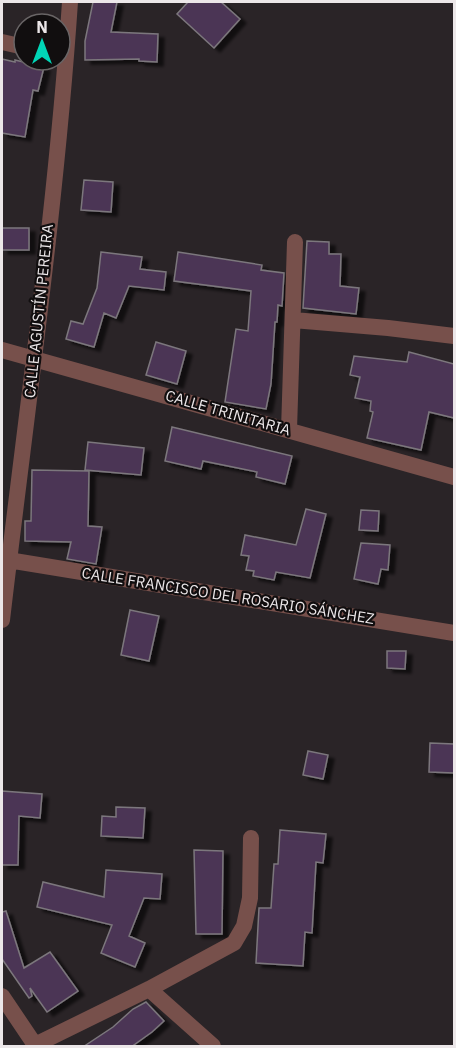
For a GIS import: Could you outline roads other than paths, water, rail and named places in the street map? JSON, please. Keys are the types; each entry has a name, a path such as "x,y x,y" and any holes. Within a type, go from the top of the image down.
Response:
{"street":[{"name":"CALLE AGUSTÍN PEREIRA","path":"2,620 5,560 34,359 61,72"},
{"path":"289,430 295,242"},
{"path":"293,320 454,336"},
{"name":"CALLE TRINITARIA","path":"2,350 454,477"},
{"name":"CALLE FRANCISCO DEL ROSARIO SÁNCHEZ","path":"5,560 454,633"},
{"path":"2,996 34,1046 149,989 234,943 244,926 250,898 252,838"},
{"path":"149,989 213,1047"}]}
